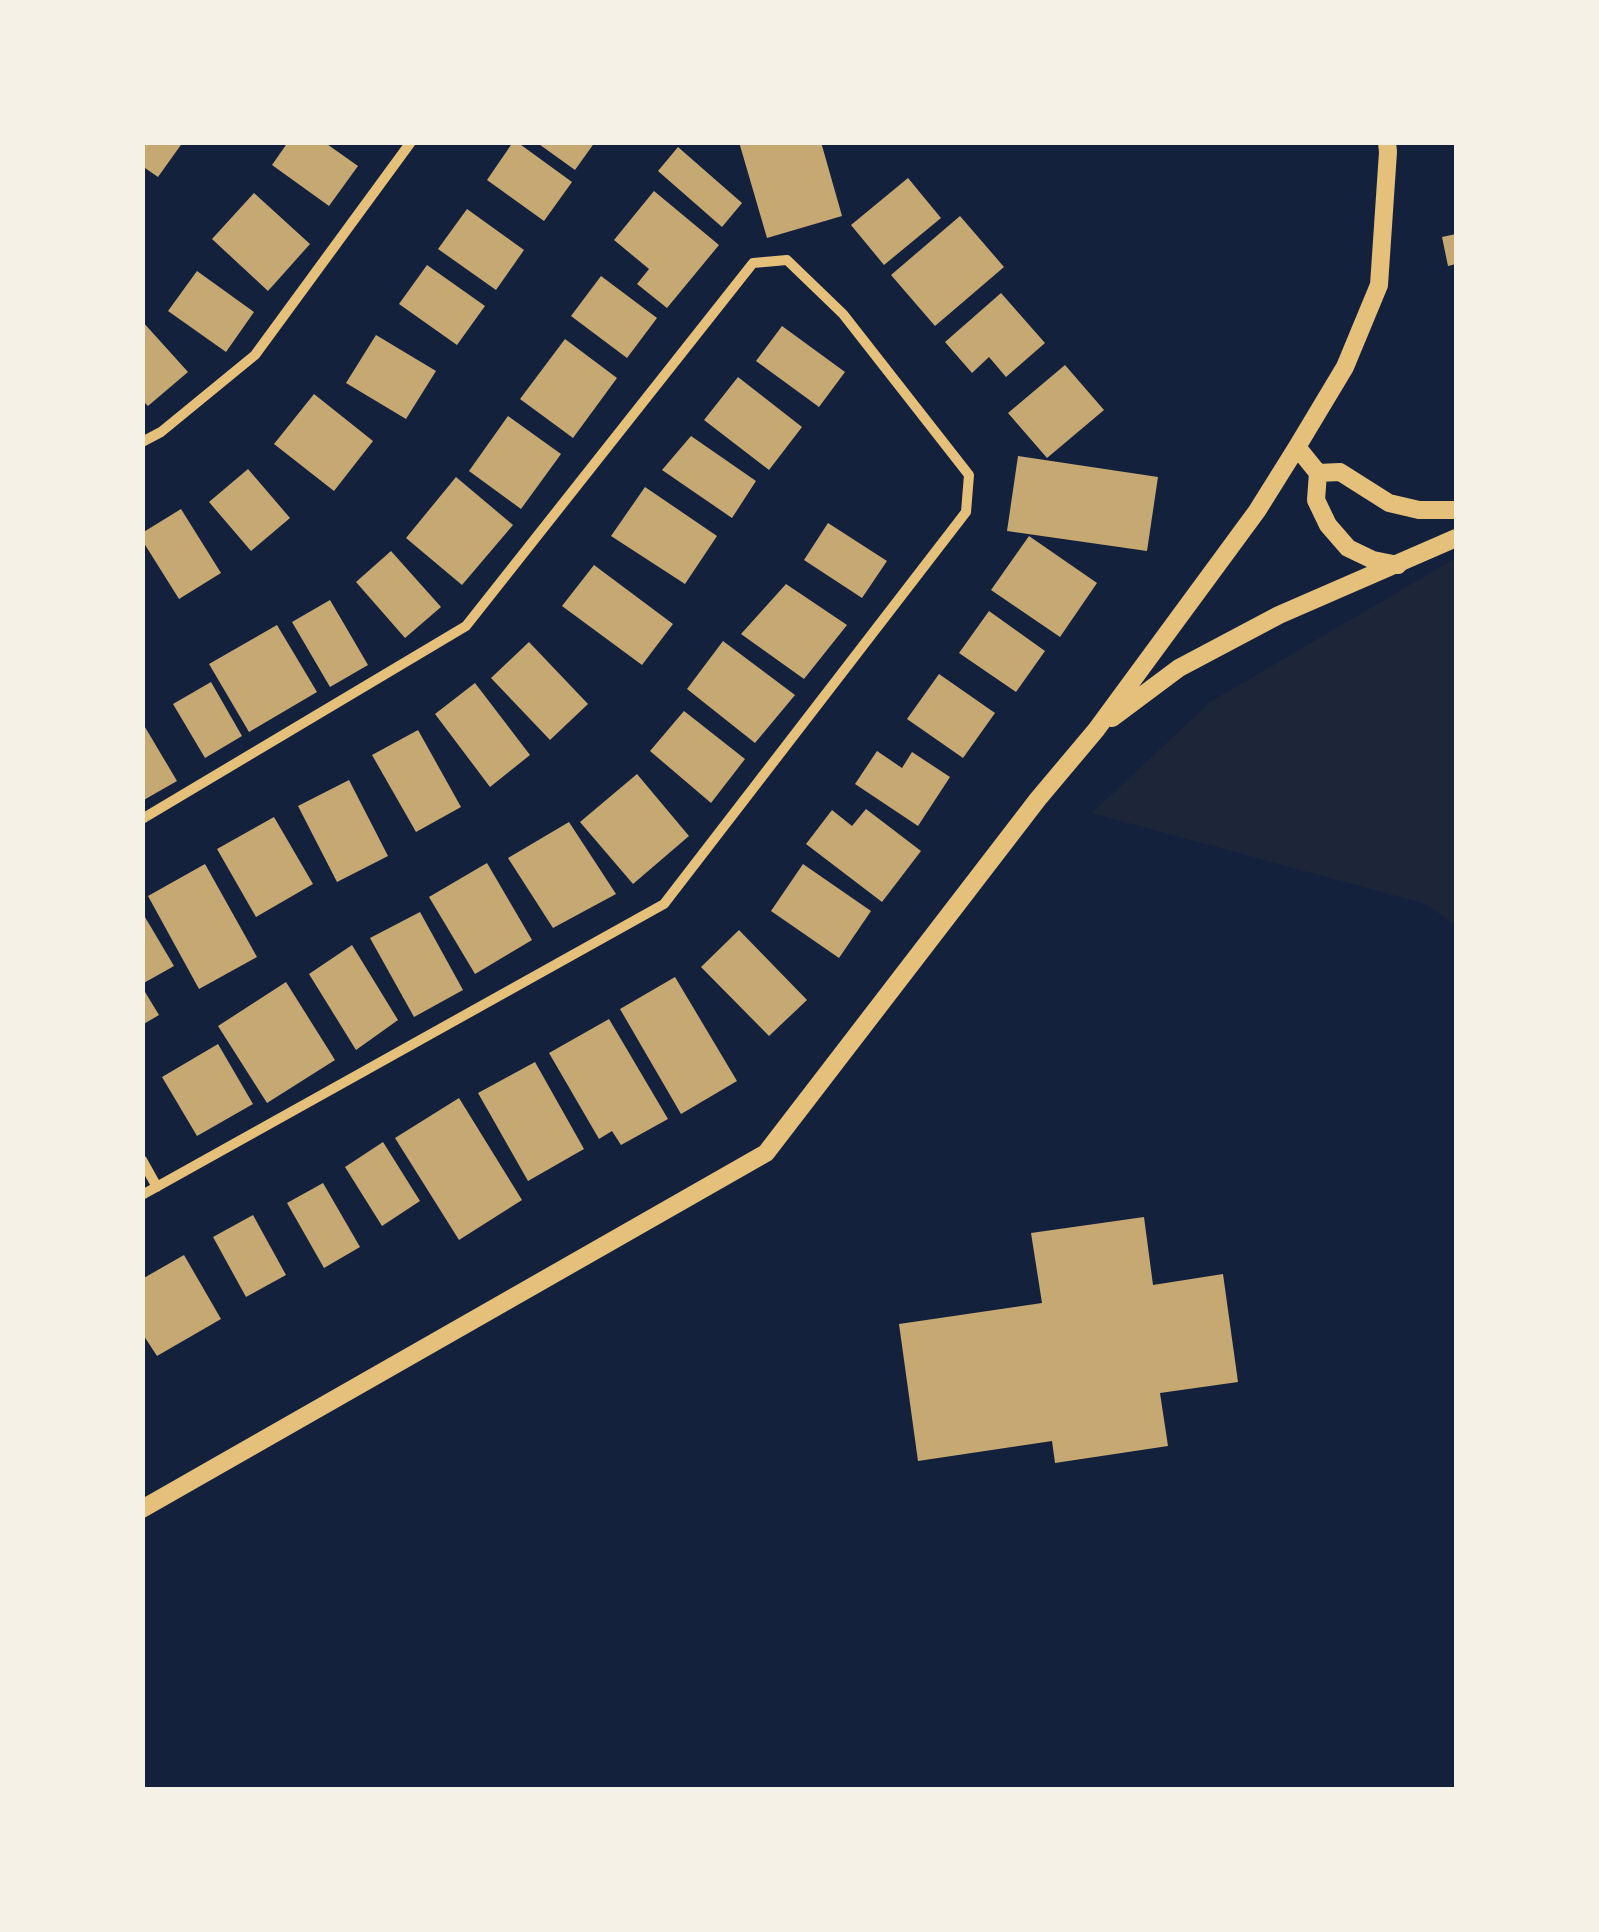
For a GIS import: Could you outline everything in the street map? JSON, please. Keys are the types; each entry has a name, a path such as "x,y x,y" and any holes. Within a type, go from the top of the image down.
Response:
{"street":[{"path":"142,442 161,432 255,355 412,142"},
{"path":"142,1509 766,1153 1038,799 1096,730 1257,511 1297,447 1345,367 1380,284 1386,142"},
{"path":"142,819 466,626 753,262 787,260 843,314 969,475 966,512 664,904 142,1195"},
{"path":"1297,447 1318,473 1316,500 1328,525 1348,548 1373,560 1398,565"},
{"path":"1318,473 1340,472 1389,503 1419,510 1456,510"},
{"path":"1096,730 1179,668 1278,615 1456,538"},
{"path":"142,1160 157,1188"}],"shaded area":[{"path":"1456,558 1456,926 1426,904 1092,813 1210,702"}],"building":[{"path":"142,142 183,142 158,177 142,166"},
{"path":"288,142 324,142 358,166 329,206 272,165"},
{"path":"513,142 572,182 544,221 487,180"},
{"path":"536,142 595,142 575,170"},
{"path":"739,142 821,142 842,216 767,238"},
{"path":"678,147 742,203 722,227 658,171"},
{"path":"908,178 941,218 884,265 851,225"},
{"path":"654,191 719,245 667,308 637,284 649,269 614,240"},
{"path":"254,193 310,244 268,291 212,239"},
{"path":"467,209 524,250 496,290 438,249"},
{"path":"960,216 1004,267 935,326 891,275"},
{"path":"1456,234 1456,264 1448,266 1442,237"},
{"path":"427,265 485,306 457,345 399,304"},
{"path":"197,271 254,312 226,352 168,311"},
{"path":"601,276 657,318 627,358 571,316"},
{"path":"1001,293 1045,343 1006,377 989,357 972,373 945,342"},
{"path":"142,321 188,372 148,406 142,400"},
{"path":"782,326 845,372 819,407 756,361"},
{"path":"376,335 436,371 406,419 346,383"},
{"path":"565,339 617,378 573,438 520,399"},
{"path":"1065,365 1104,410 1047,458 1008,413"},
{"path":"738,377 802,427 769,470 704,420"},
{"path":"314,394 373,441 334,491 274,444"},
{"path":"508,416 561,454 521,509 469,471"},
{"path":"691,436 756,481 732,518 662,470"},
{"path":"1018,456 1158,477 1147,551 1007,531"},
{"path":"248,469 290,518 251,551 209,502"},
{"path":"456,477 513,525 462,585 406,538"},
{"path":"645,487 717,536 685,584 611,536"},
{"path":"181,509 221,573 179,599 142,540 142,533"},
{"path":"828,523 887,561 862,598 804,560"},
{"path":"1029,536 1097,583 1060,637 991,590"},
{"path":"391,551 441,607 405,638 356,582"},
{"path":"594,565 673,624 642,665 562,606"},
{"path":"786,584 847,625 804,679 741,634"},
{"path":"330,600 368,665 330,687 292,622"},
{"path":"989,611 1045,651 1016,692 959,653"},
{"path":"277,625 317,692 249,732 209,664"},
{"path":"723,641 795,695 755,743 687,689"},
{"path":"529,642 588,704 550,740 491,678"},
{"path":"939,674 995,713 963,758 907,719"},
{"path":"211,682 242,736 205,758 173,704"},
{"path":"475,683 530,755 490,787 435,714"},
{"path":"684,711 745,759 711,803 650,751"},
{"path":"142,722 177,781 142,801"},
{"path":"418,730 461,807 416,832 372,755"},
{"path":"877,751 902,768 912,752 950,777 918,826 855,784"},
{"path":"637,774 689,836 633,884 580,822"},
{"path":"349,780 388,856 337,882 298,806"},
{"path":"866,809 921,851 882,902 806,844 832,810 852,826"},
{"path":"274,817 313,884 256,917 217,849"},
{"path":"569,822 616,894 553,928 508,858"},
{"path":"487,863 532,940 475,974 429,897"},
{"path":"205,864 257,957 199,989 148,896"},
{"path":"803,864 871,911 839,958 771,911"},
{"path":"142,912 174,966 142,984"},
{"path":"420,912 463,990 414,1017 370,938"},
{"path":"739,930 807,1000 769,1036 701,967"},
{"path":"352,945 398,1020 356,1050 309,974"},
{"path":"675,977 737,1081 681,1114 620,1009"},
{"path":"286,982 335,1060 267,1103 218,1026"},
{"path":"142,987 159,1015 142,1025"},
{"path":"609,1019 668,1119 621,1145 612,1131 599,1139 549,1053"},
{"path":"218,1044 253,1104 197,1136 162,1077"},
{"path":"535,1062 584,1149 528,1181 478,1093"},
{"path":"459,1098 522,1200 459,1240 395,1138"},
{"path":"383,1142 420,1201 382,1226 345,1167"},
{"path":"323,1183 360,1247 324,1268 287,1203"},
{"path":"253,1215 286,1275 246,1297 213,1237"},
{"path":"1144,1217 1153,1285 1223,1274 1238,1382 1160,1393 1168,1446 1055,1463 1052,1441 918,1461 899,1324 1042,1303 1031,1233"},
{"path":"184,1255 221,1319 157,1356 142,1333 142,1279"}]}
